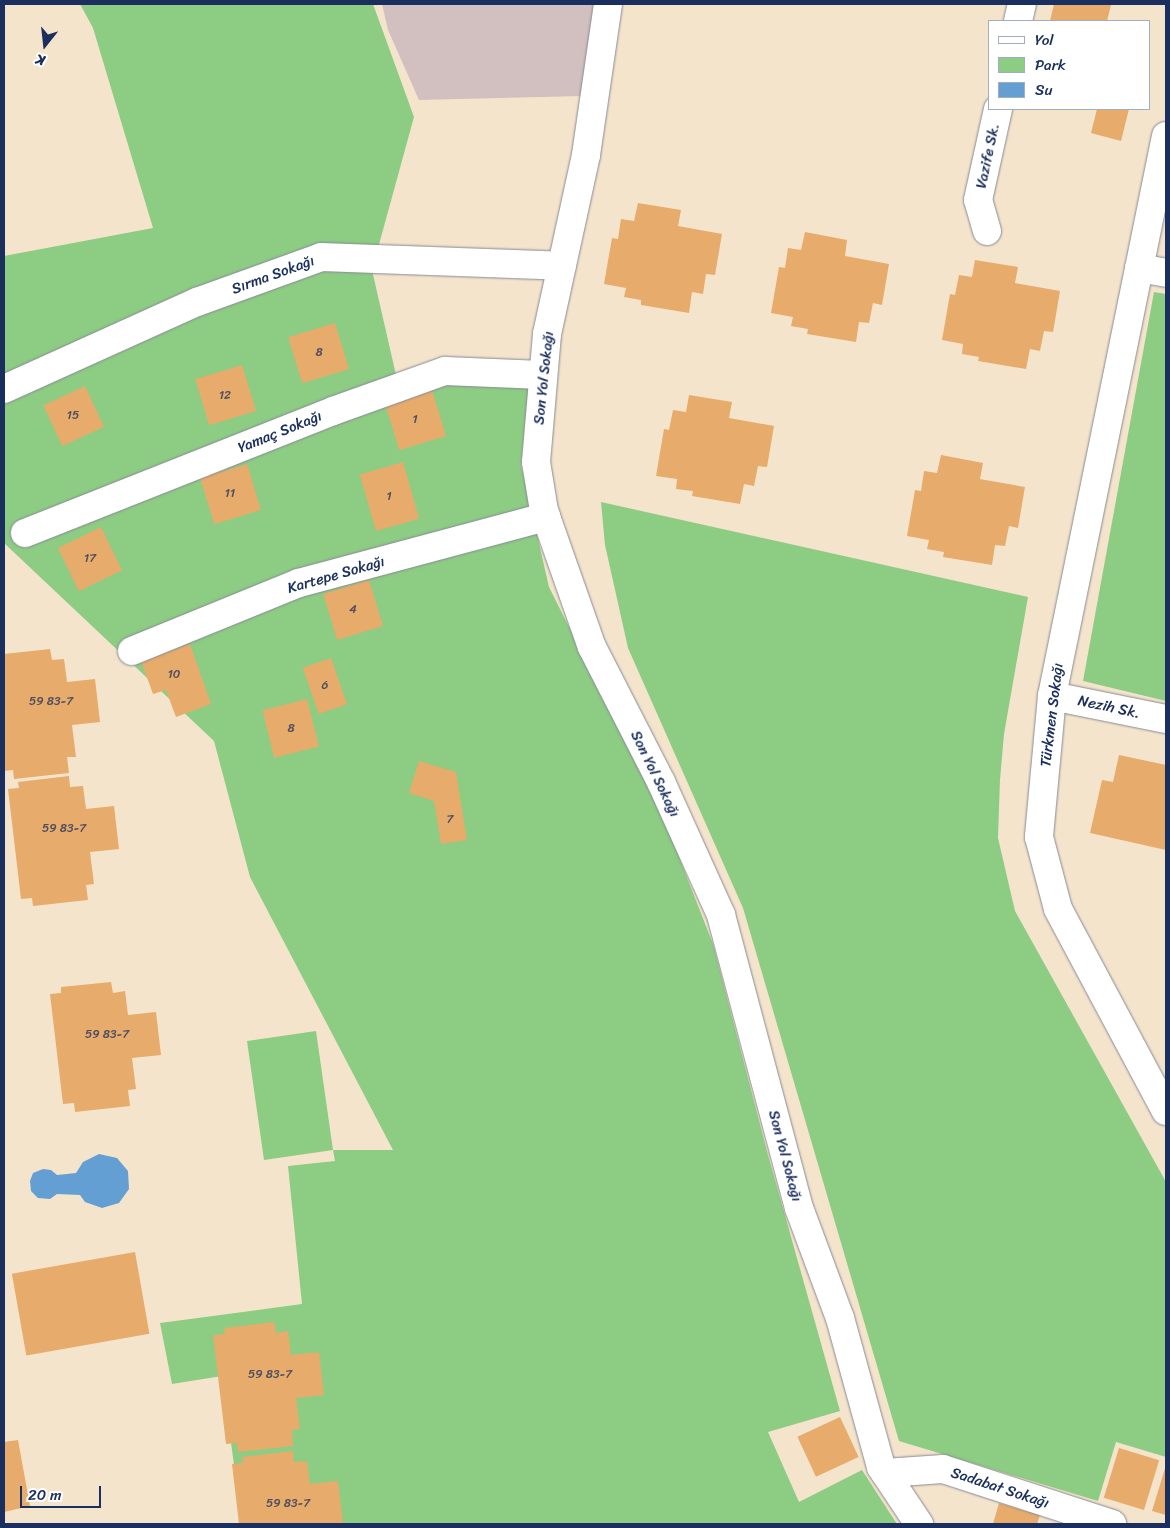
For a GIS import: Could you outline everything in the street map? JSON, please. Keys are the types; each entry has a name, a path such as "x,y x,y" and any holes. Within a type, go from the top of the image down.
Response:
{"street":[{"name":"Son Yol Sokağı","path":"608,4 586,155 547,334 542,375 536,462 546,517 592,647 661,782 721,915 799,1208 840,1318 881,1466 919,1524"},
{"path":"1018,20 1022,4"},
{"name":"Vazife Sk.","path":"987,231 978,200 998,110"},
{"name":"Türkmen Sokağı","path":"1166,136 1052,696 1039,837 1058,909 1166,1111"},
{"name":"Sırma Sokağı","path":"4,389 198,302 321,257 562,266"},
{"path":"1139,268 1166,273"},
{"name":"Yamaç Sokağı","path":"26,534 333,411 445,371 542,375"},
{"name":"Kartepe Sokağı","path":"132,651 299,583 546,517"},
{"name":"Nezih Sk.","path":"1052,696 1166,719"},
{"name":"Sadabat Sokağı","path":"885,1473 943,1469 1112,1524"}],"shaded area":[{"path":"382,4 596,4 584,96 419,100 388,30"}],"green space":[{"path":"80,4 373,4 414,117 372,270 396,375 448,360 531,361 521,465 549,587 661,811 713,944 768,1155 840,1411 768,1432 799,1502 862,1470 897,1524 242,1524 222,1376 172,1384 160,1323 302,1304 288,1166 335,1161 333,1150 393,1150 250,877 214,741 4,543 4,256 153,228 93,28"},
{"path":"1154,292 1166,294 1166,701 1083,681"},
{"path":"601,502 1028,597 1004,734 1000,780 998,838 1015,911 1166,1182 1166,1457 1116,1442 1098,1501 899,1441 743,908 628,648 605,545"},
{"path":"316,1031 333,1150 264,1160 247,1041"}],"water":[{"path":"99,1154 117,1158 128,1171 129,1189 119,1203 102,1208 85,1202 80,1195 57,1194 50,1199 38,1198 31,1191 30,1181 33,1173 43,1169 51,1170 57,1175 76,1173 83,1162"}],"building":[{"path":"1054,4 1111,5 1107,20 1050,20"},
{"path":"1097,110 1129,110 1121,141 1091,133"},
{"path":"638,203 681,210 678,226 722,234 715,275 706,274 703,294 692,292 689,313 641,305 641,300 624,297 626,288 604,284 612,238 618,239 621,219 634,221"},
{"path":"805,232 847,240 845,256 889,264 882,305 873,303 869,323 859,322 856,342 807,334 808,329 791,326 793,317 771,313 779,267 785,268 788,248 801,250"},
{"path":"975,260 1018,267 1015,283 1060,291 1053,332 1044,331 1040,351 1030,349 1026,369 978,361 979,357 962,354 963,344 942,340 950,294 955,295 959,275 972,277"},
{"path":"335,323 349,369 302,383 288,337"},
{"path":"242,365 256,411 209,425 195,379"},
{"path":"85,386 104,427 62,446 43,405"},
{"path":"432,390 446,436 399,450 385,404"},
{"path":"689,395 732,402 729,418 774,426 767,467 758,466 754,486 744,484 740,504 692,496 693,491 676,489 677,479 656,476 664,429 669,430 673,410 686,412"},
{"path":"941,455 983,463 980,479 1025,487 1018,528 1009,526 1005,546 995,545 992,565 943,557 944,552 927,549 929,540 907,536 915,490 921,491 924,471 937,473"},
{"path":"403,462 419,519 376,531 360,474"},
{"path":"247,464 261,510 214,524 200,478"},
{"path":"101,527 122,570 79,591 58,548"},
{"path":"369,580 383,626 337,640 323,594"},
{"path":"190,644 211,704 176,717 166,690 153,694 141,661"},
{"path":"50,649 52,660 64,659 67,682 95,679 100,722 72,725 76,757 67,757 69,773 14,779 13,770 4,771 4,654"},
{"path":"331,658 347,704 319,714 303,668"},
{"path":"307,699 319,747 274,758 262,710"},
{"path":"1119,755 1166,765 1166,850 1090,833 1102,780 1113,782"},
{"path":"419,761 456,772 467,840 441,844 434,801 409,793"},
{"path":"69,776 70,787 83,786 86,809 114,806 119,849 90,852 94,884 86,885 88,900 33,906 32,898 21,899 8,789 19,788 18,782"},
{"path":"111,982 113,993 125,991 128,1015 156,1012 161,1055 132,1058 136,1089 128,1090 130,1106 75,1112 74,1103 63,1104 50,994 61,993 61,987"},
{"path":"135,1252 149,1334 26,1355 12,1274"},
{"path":"274,1322 276,1333 288,1331 291,1355 319,1352 324,1395 296,1398 300,1429 292,1430 293,1446 238,1452 237,1443 226,1444 213,1335 225,1334 224,1328"},
{"path":"840,1417 859,1457 816,1477 797,1437"},
{"path":"18,1440 30,1506 4,1512 4,1442"},
{"path":"1119,1448 1159,1460 1144,1510 1104,1498"},
{"path":"293,1451 294,1462 307,1461 310,1484 338,1481 343,1524 239,1524 232,1464 243,1463 242,1457"},
{"path":"1166,1465 1166,1515 1152,1511"},
{"path":"999,1503 1040,1515 1037,1524 993,1524"}]}
